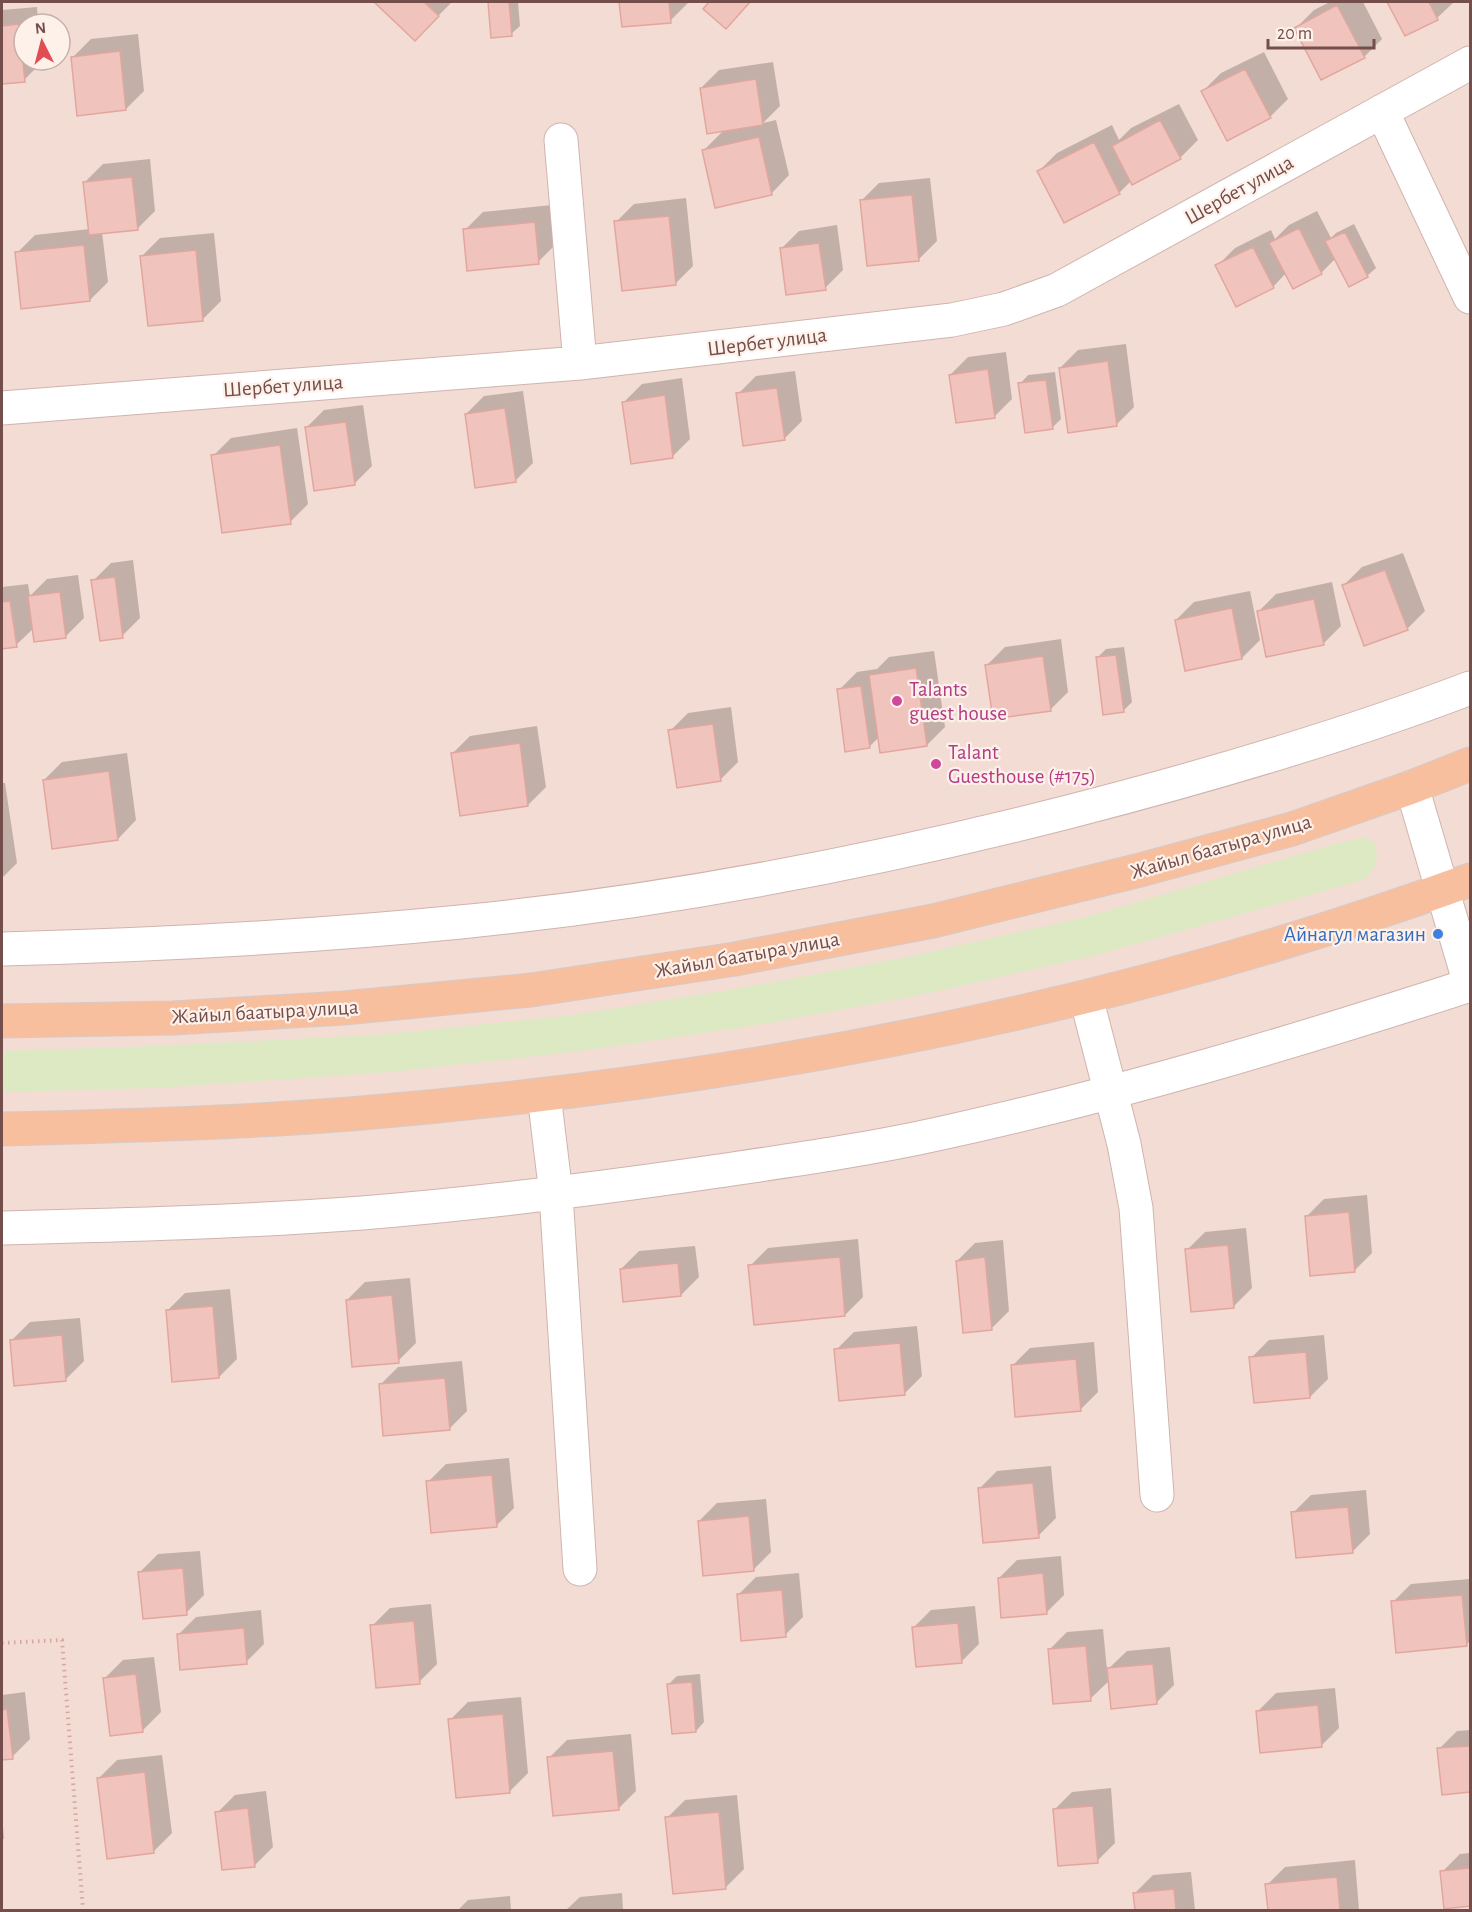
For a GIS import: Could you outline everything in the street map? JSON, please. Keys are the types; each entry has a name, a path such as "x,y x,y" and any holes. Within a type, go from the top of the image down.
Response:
{"main road":[{"name":"Жайыл баатыра улица","path":"2,1021 173,1018 344,1008 531,990 735,959 933,921 1140,870 1292,829 1470,764"},
{"path":"2,1129 174,1125 336,1115 544,1095 762,1064 929,1033 1179,974 1313,934 1457,885"}],"street":[{"name":"Шербет улица","path":"2,408 580,363 952,320 1004,309 1058,290 1470,63"},
{"path":"1382,111 1470,297"},
{"path":"561,140 580,363"},
{"path":"2,949 125,945 460,922 593,906 840,865 961,839 1220,771 1338,735 1470,688"},
{"path":"2,1228 169,1224 360,1213 556,1194 789,1161 918,1138 1112,1092 1305,1038 1470,984 1457,885 1412,787"},
{"path":"1086,997 1125,1144 1136,1208 1157,1495"},
{"path":"544,1095 556,1194 580,1569"}],"path":[{"path":"2,1643 62,1640 83,1911"}],"shaded area":[{"path":"2,2 1470,2 1470,1910 2,1910"}],"green space":[{"path":"1361,838 1372,839 1377,857 1372,871 1363,880 1096,955 920,995 752,1026 580,1051 391,1072 155,1088 2,1092 2,1051 388,1034 573,1015 747,987 912,956 1086,917"}],"building":[{"path":"374,2 424,2 439,16 415,41"},
{"path":"488,2 509,2 512,36 491,38"},
{"path":"619,2 669,2 671,23 622,27"},
{"path":"709,2 750,2 726,29 703,9"},
{"path":"1387,2 1429,2 1438,20 1405,36"},
{"path":"1337,5 1365,58 1321,80 1294,28"},
{"path":"12,25 12,72 24,72 25,82 2,84 2,26"},
{"path":"120,51 126,110 77,116 72,57"},
{"path":"1245,69 1271,118 1227,141 1201,91"},
{"path":"756,79 763,125 707,134 700,88"},
{"path":"1160,120 1181,159 1132,185 1112,146"},
{"path":"759,137 772,195 715,208 702,150"},
{"path":"1094,142 1120,194 1064,223 1037,171"},
{"path":"132,177 138,230 89,235 83,182"},
{"path":"912,195 919,261 867,266 860,200"},
{"path":"669,216 676,285 622,291 614,221"},
{"path":"535,222 539,264 467,271 463,229"},
{"path":"1299,228 1322,274 1293,289 1269,243"},
{"path":"1345,232 1368,277 1349,287 1325,241"},
{"path":"819,243 826,290 786,295 780,248"},
{"path":"84,245 90,301 21,309 15,252"},
{"path":"1253,247 1274,288 1236,307 1215,265"},
{"path":"196,250 203,321 148,326 140,256"},
{"path":"1108,361 1117,426 1068,433 1059,368"},
{"path":"988,369 995,418 956,423 949,375"},
{"path":"1046,380 1053,429 1025,433 1018,383"},
{"path":"777,388 785,440 743,446 736,393"},
{"path":"665,395 673,458 631,464 622,402"},
{"path":"505,408 516,482 475,488 465,414"},
{"path":"346,422 355,485 314,491 305,427"},
{"path":"280,445 291,524 222,533 211,455"},
{"path":"1385,570 1408,630 1364,646 1342,585"},
{"path":"115,577 123,638 100,641 91,580"},
{"path":"60,592 66,638 34,642 28,596"},
{"path":"1314,599 1324,645 1266,657 1257,611"},
{"path":"10,601 17,647 2,649 2,602"},
{"path":"1232,608 1242,659 1185,671 1175,620"},
{"path":"1116,655 1124,712 1103,715 1096,657"},
{"path":"1043,656 1051,711 993,719 985,665"},
{"path":"916,668 927,746 880,753 869,675"},
{"path":"861,686 870,748 845,752 837,689"},
{"path":"713,724 721,781 677,788 668,730"},
{"path":"520,743 528,806 460,816 451,753"},
{"path":"109,771 118,840 52,849 43,780"},
{"path":"1349,1212 1355,1272 1310,1276 1305,1216"},
{"path":"1228,1245 1234,1308 1191,1312 1185,1249"},
{"path":"840,1257 845,1316 754,1325 748,1265"},
{"path":"985,1257 992,1330 963,1333 956,1261"},
{"path":"678,1263 681,1296 623,1302 620,1269"},
{"path":"392,1295 399,1363 352,1367 346,1300"},
{"path":"213,1306 219,1378 172,1382 166,1310"},
{"path":"62,1335 66,1381 14,1386 10,1340"},
{"path":"900,1343 905,1395 839,1401 834,1349"},
{"path":"1306,1352 1310,1398 1254,1403 1249,1357"},
{"path":"1076,1359 1081,1411 1015,1417 1011,1365"},
{"path":"445,1378 450,1430 383,1436 379,1384"},
{"path":"492,1475 497,1527 431,1533 426,1481"},
{"path":"1033,1483 1039,1538 983,1543 978,1488"},
{"path":"1348,1507 1353,1553 1296,1558 1291,1512"},
{"path":"749,1516 754,1571 703,1576 698,1521"},
{"path":"183,1568 187,1615 143,1619 138,1572"},
{"path":"1043,1573 1047,1614 1001,1618 998,1578"},
{"path":"782,1590 786,1637 741,1641 737,1594"},
{"path":"1462,1595 1467,1646 1396,1653 1391,1601"},
{"path":"414,1621 420,1684 376,1688 370,1625"},
{"path":"958,1623 962,1663 916,1667 912,1627"},
{"path":"244,1628 247,1664 180,1670 177,1634"},
{"path":"1086,1646 1091,1701 1053,1704 1048,1649"},
{"path":"1153,1664 1157,1704 1111,1709 1107,1668"},
{"path":"136,1674 143,1732 110,1736 103,1678"},
{"path":"692,1682 696,1732 672,1734 667,1684"},
{"path":"1318,1705 1322,1747 1260,1753 1256,1711"},
{"path":"7,1709 13,1759 2,1760 2,1710"},
{"path":"503,1714 510,1793 456,1798 448,1719"},
{"path":"1470,1746 1470,1792 1442,1795 1437,1748"},
{"path":"613,1751 619,1810 553,1816 547,1757"},
{"path":"145,1772 154,1853 107,1859 97,1778"},
{"path":"1093,1806 1098,1863 1058,1866 1053,1809"},
{"path":"248,1808 255,1867 222,1870 215,1812"},
{"path":"719,1812 726,1889 673,1894 665,1817"},
{"path":"1470,1868 1470,1906 1444,1909 1440,1871"},
{"path":"1337,1877 1340,1910 1268,1910 1265,1884"},
{"path":"1174,1889 1176,1910 1135,1910 1133,1893"}],"place":[{"name":"Talants guest house","path":"897,701"},
{"name":"Talant Guesthouse (#175)","path":"936,764"},
{"name":"Айнагул магазин","path":"1438,934"}]}
